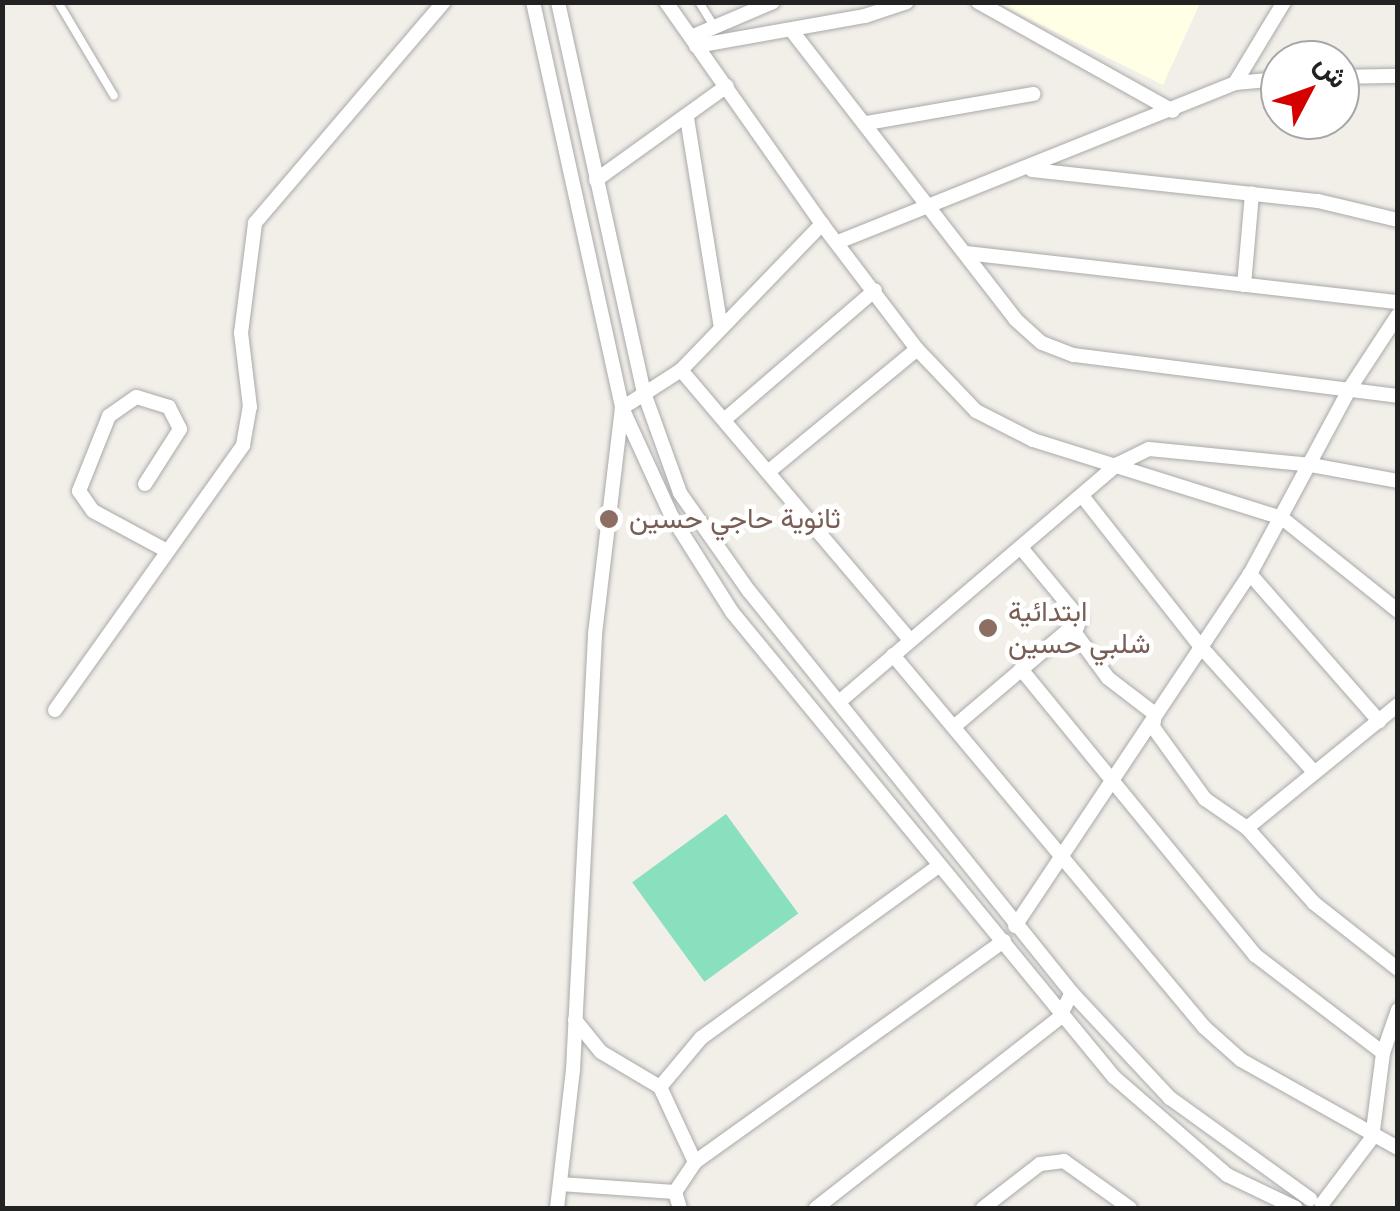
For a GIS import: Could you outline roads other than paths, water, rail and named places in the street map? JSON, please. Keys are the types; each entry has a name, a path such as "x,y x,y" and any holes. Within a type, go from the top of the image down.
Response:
{"street":[{"path":"56,710 242,445 249,426 241,333 255,223 444,2"},
{"path":"532,2 622,408 672,516 732,612 1004,941 1060,1018 1151,1115 1226,1175 1296,1208"},
{"path":"558,2 643,390 680,493 1015,926 1170,1098 1314,1205 1372,1138 1383,1053 1398,1010"},
{"path":"666,2 822,224 917,349 976,411 1033,440 1282,518 1398,611"},
{"path":"693,42 773,2"},
{"path":"693,42 792,31 908,2"},
{"path":"978,2 1173,111"},
{"path":"1234,84 1284,2"},
{"path":"792,31 1015,319 1042,342 1074,355 1398,396"},
{"path":"1360,76 1397,75"},
{"path":"838,242 932,210 1234,84 1260,81"},
{"path":"596,180 727,86"},
{"path":"867,123 1033,94"},
{"path":"687,118 721,328"},
{"path":"1030,170 1252,193 1398,220"},
{"path":"1244,285 1252,193"},
{"path":"557,1208 575,1020 595,634 622,408 643,390 681,370 822,224"},
{"path":"966,253 1398,302"},
{"path":"724,420 875,290"},
{"path":"1015,926 1250,574 1350,388 1398,316"},
{"path":"768,472 917,349"},
{"path":"681,370 910,640"},
{"path":"145,484 180,429 169,407 136,397 109,416 78,491 93,512 167,550"},
{"path":"838,702 1084,497 1118,464 1164,448 1312,465 1398,480"},
{"path":"1084,497 1201,647 1312,770"},
{"path":"1022,549 1080,620"},
{"path":"1250,574 1378,721"},
{"path":"956,725 1080,620"},
{"path":"1080,620 1076,633 1108,678 1155,714"},
{"path":"894,655 1064,853 1204,1027 1241,1060 1372,1138 1398,1148"},
{"path":"1021,670 1255,956 1383,1053"},
{"path":"1247,828 1312,770 1398,705"},
{"path":"1155,714 1153,727 1206,799 1247,828 1314,904 1398,969"},
{"path":"660,1087 701,1038 939,866"},
{"path":"674,1192 695,1162 1004,941"},
{"path":"816,1208 1060,1018 1072,993"},
{"path":"575,1020 612,1060 660,1087 695,1162"},
{"path":"983,1208 1040,1164 1064,1161 1130,1208"},
{"path":"560,1184 674,1192"},
{"path":"674,1192 680,1208"}],"lane":[{"path":"58,2 114,96"},
{"path":"699,2 716,30"}],"place":[{"name":"ثانوية حاجي حسين","path":"609,519"},
{"name":"ابتدائية شلبي حسين","path":"988,628"}]}
